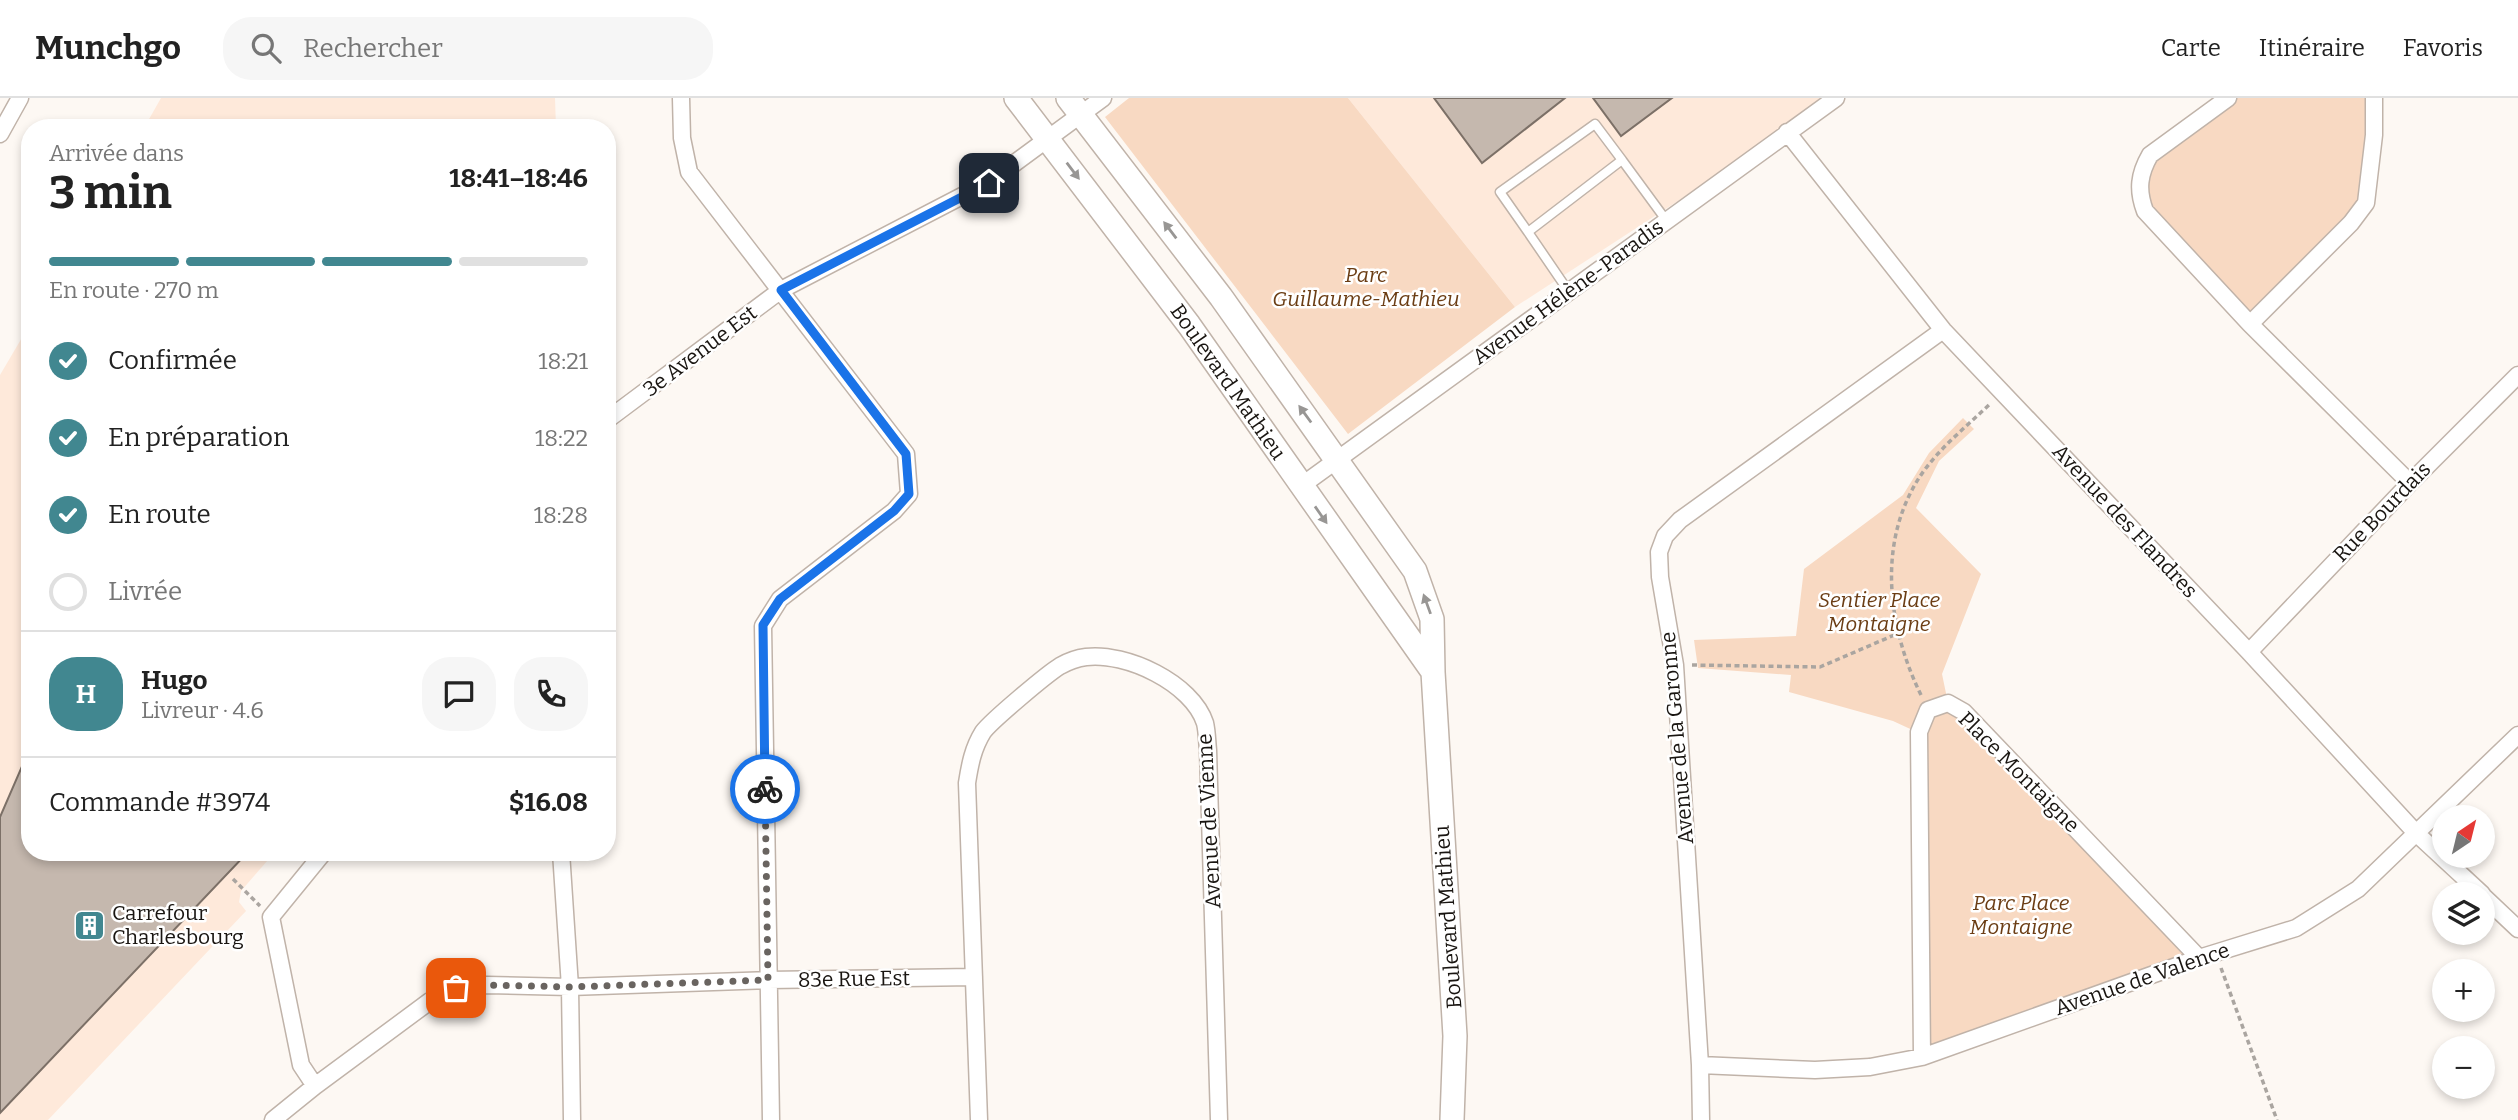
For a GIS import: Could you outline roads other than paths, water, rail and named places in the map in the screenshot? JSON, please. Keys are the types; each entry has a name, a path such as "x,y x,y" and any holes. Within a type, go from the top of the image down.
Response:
{"street":[{"path":"0,134 20,98"},
{"path":"681,98 682,138 689,172 906,454 909,494 894,511 780,599 763,625 771,1120"},
{"name":"Boulevard Mathieu","path":"1016,98 1189,325 1433,672"},
{"name":"3e Avenue Est","path":"616,413 781,290 989,183 1048,138 1075,106 1103,98"},
{"name":"Avenue Hélène-Paradis","path":"1301,486 1836,98"},
{"path":"2228,98 2150,155 2142,168 2140,196 2146,211 2250,324 2410,483"},
{"path":"2250,324 2351,223 2366,203 2374,135 2374,98"},
{"name":"Boulevard Mathieu","path":"1075,106 1221,297 1415,571 1432,619 1455,1036 1452,1120"},
{"name":"Avenue des Flandres","path":"1787,132 1943,330 2249,652 2416,833 2468,882"},
{"name":"Avenue de la Garonne","path":"1701,1120 1700,1065 1675,665 1660,577 1659,552 1665,536 1680,520 1943,330"},
{"name":"Rue Bourdais","path":"2249,652 2410,483 2518,375"},
{"name":"Avenue de Vienne","path":"979,1120 967,783 975,747 986,729 1061,666 1084,657 1103,657 1138,664 1168,680 1194,704 1205,723 1219,1120"},
{"name":"Place Montaigne","path":"1922,1057 1919,733 1928,710 1948,703 1964,712 2199,958"},
{"name":"Avenue de Valence","path":"1700,1065 1815,1070 1870,1067 1922,1057 2199,958 2296,928 2358,889 2518,735"},
{"path":"314,1086 301,1065 271,917 317,861"},
{"path":"562,861 570,987 572,1120"},
{"name":"Avenue des Flandres","path":"2495,907 2518,929"},
{"name":"83e Rue Est","path":"273,1120 314,1086 430,1001 456,988 487,985 570,987 974,977"}],"lane":[{"path":"1569,292 1500,192 1594,124 1665,220"},
{"path":"1528,232 1622,160"}],"place":[{"name":"Carrefour Charlesbourg","path":"89,925"}],"park label":[{"name":"Parc Guillaume-Mathieu","path":"1366,287"},
{"name":"Sentier Place Montaigne","path":"1879,612"},
{"name":"Parc Place Montaigne","path":"2021,915"}]}
